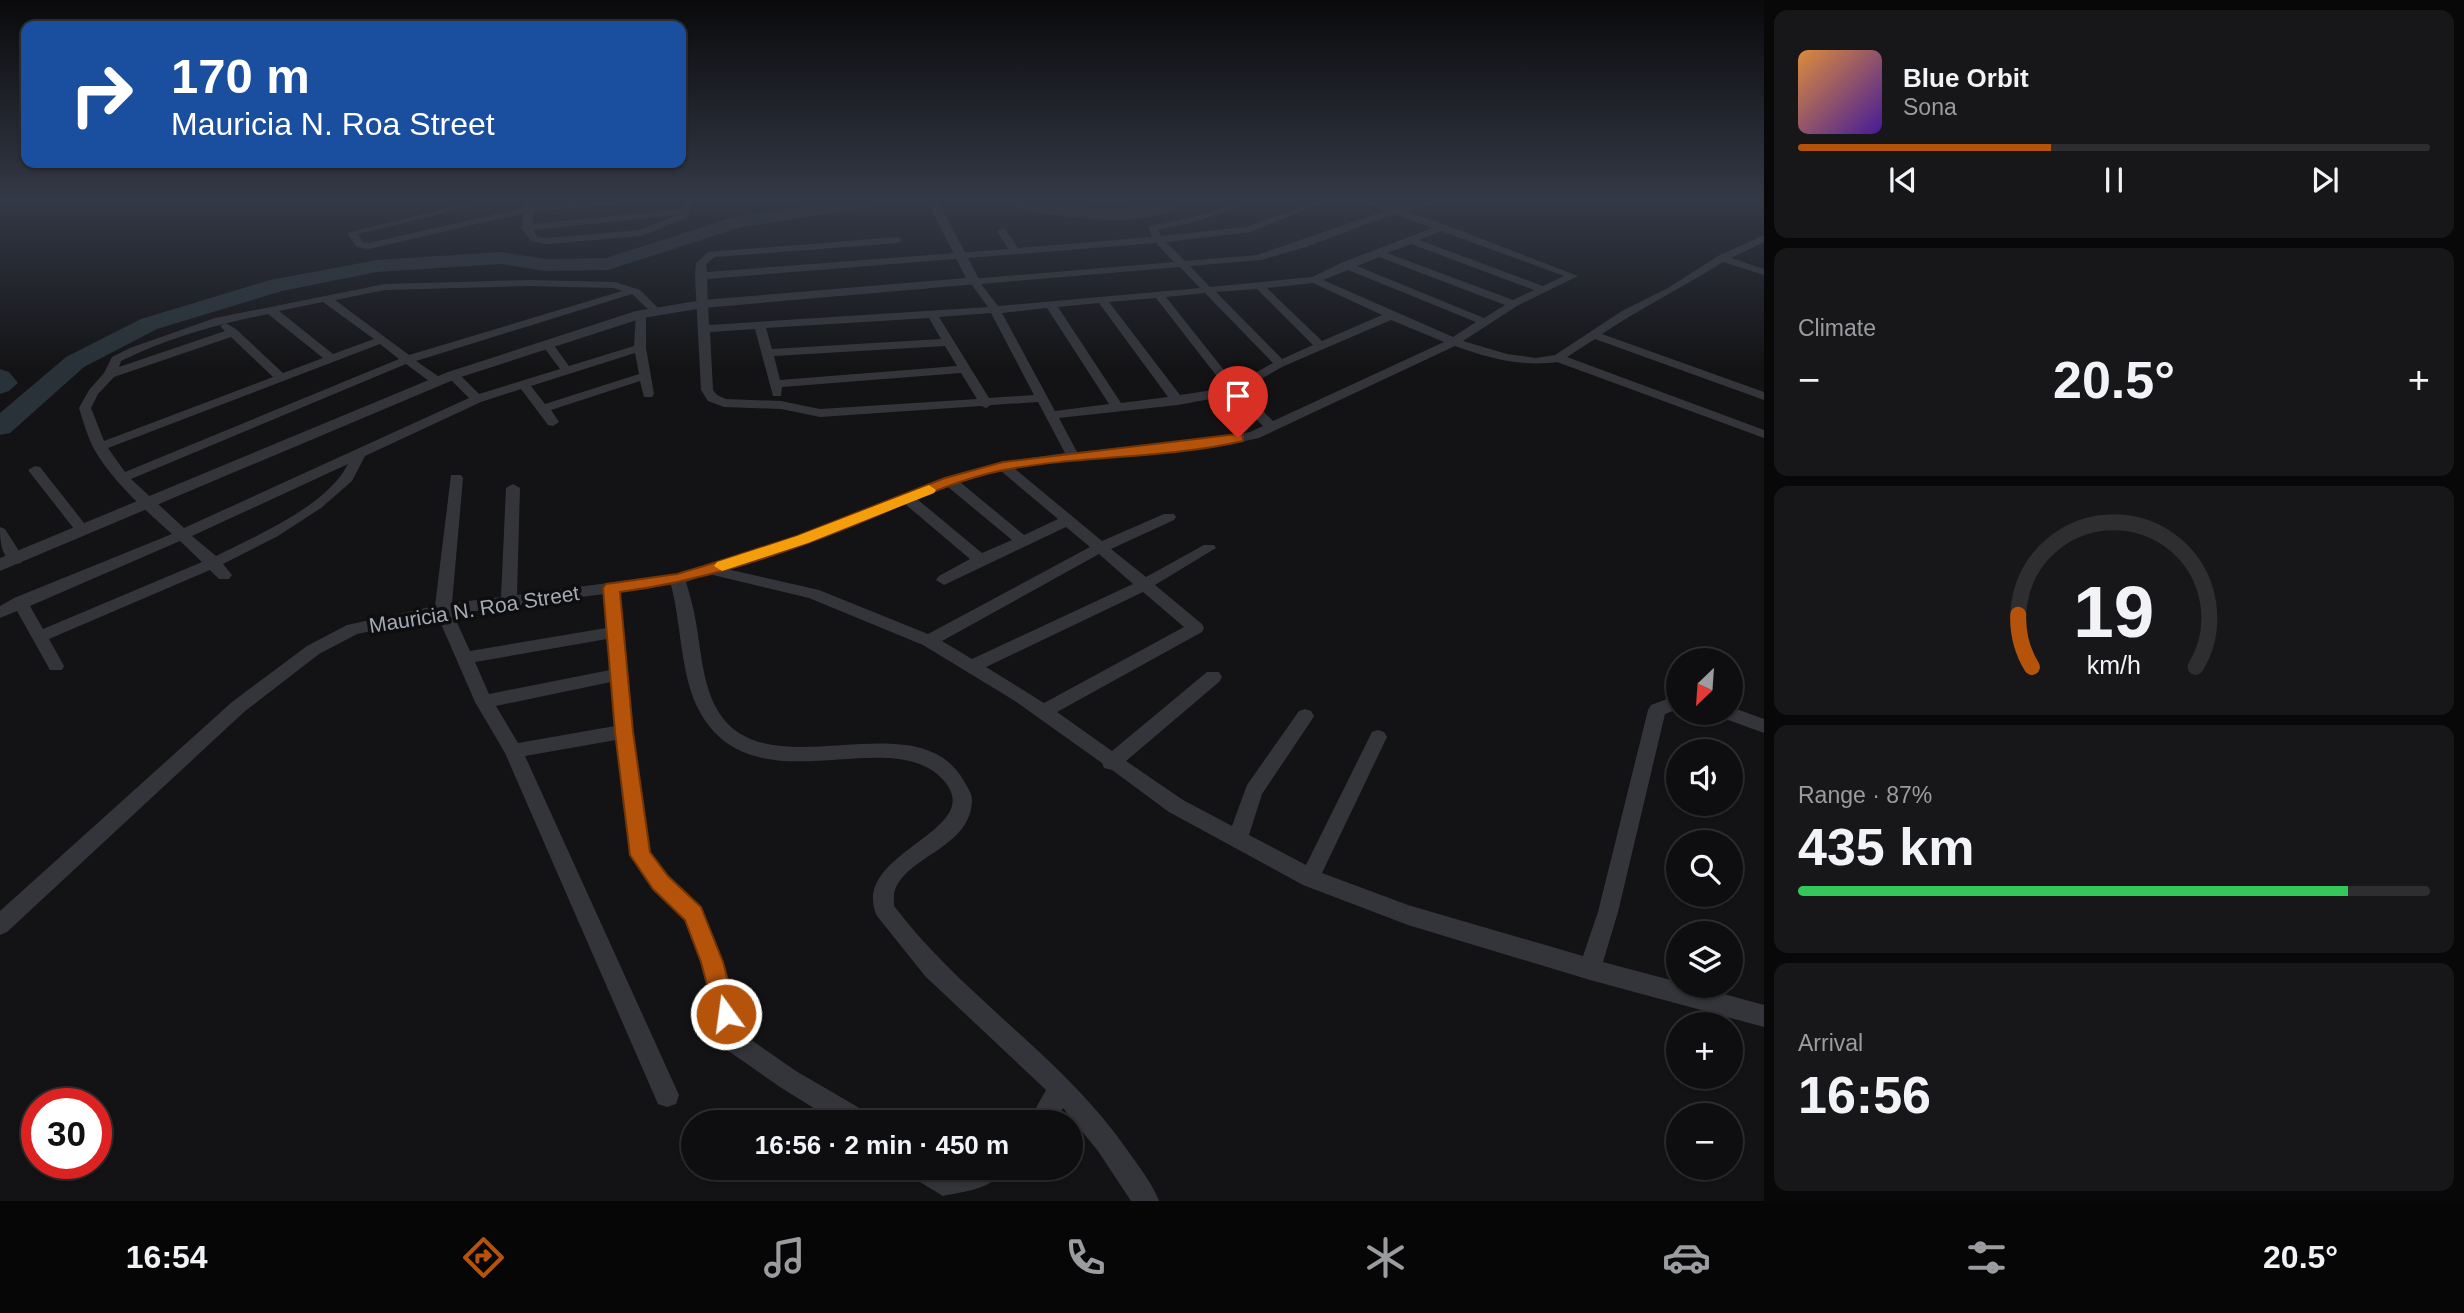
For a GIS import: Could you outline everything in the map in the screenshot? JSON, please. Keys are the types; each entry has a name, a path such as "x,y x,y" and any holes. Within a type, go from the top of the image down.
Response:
{"street":[{"path":"708,257 701,263 700,276 707,390 712,398 734,404 781,405 820,414 1042,398"},
{"path":"700,276 947,257"},
{"path":"963,257 1054,415 1073,456"},
{"path":"1175,257 1280,364"},
{"path":"0,565 437,381 649,312 703,304 1262,257"},
{"path":"703,329 995,310 1314,280 1366,257"},
{"path":"1388,257 1513,304"},
{"path":"1455,257 1543,290"},
{"name":"Mauricia N. Roa Street","path":"1,921 238,707 293,664 354,629 443,610 677,579 802,540 950,481 1003,466 1073,456 1222,442 1272,428 1455,341 1513,304 1578,275 1528,257"},
{"path":"1314,280 1455,341 1520,362 1539,364 1558,358 1592,334 1672,290 1722,258 1764,272"},
{"path":"1345,265 1485,322"},
{"path":"224,575 122,478 99,447 85,408 93,393 110,374 116,359 219,320 385,287 573,283 615,285 632,291 649,312"},
{"path":"1259,285 1320,346"},
{"path":"122,478 406,360 632,291"},
{"path":"1158,294 1234,390 1272,428"},
{"path":"1101,299 1178,401"},
{"path":"327,300 369,327 406,360 437,381"},
{"path":"1050,304 1118,408"},
{"path":"270,310 330,358"},
{"path":"648,394 640,348 649,312"},
{"path":"932,314 962,369 986,404"},
{"path":"1054,415 1178,401 1234,390 1280,364 1392,315"},
{"path":"219,320 279,376"},
{"path":"760,325 781,405"},
{"path":"110,374 233,332"},
{"path":"1592,334 1764,397"},
{"path":"99,447 279,376 381,340"},
{"path":"767,354 947,342"},
{"path":"548,346 566,370"},
{"path":"0,612 182,535 477,399 640,348"},
{"path":"1558,358 1764,434"},
{"path":"775,384 962,369"},
{"path":"453,375 477,399"},
{"path":"545,408 644,376"},
{"path":"523,383 545,408 553,422"},
{"path":"41,636 213,562 307,514 351,477 360,464 360,453"},
{"path":"1003,466 1103,547 1196,628 1044,711"},
{"path":"35,470 83,531"},
{"path":"456,478 443,610 484,702 513,751 667,1095"},
{"path":"950,481 1022,541"},
{"path":"509,600 513,488"},
{"path":"907,498 980,560"},
{"path":"929,640 1103,547 1169,517"},
{"path":"944,580 980,560 1069,520"},
{"path":"0,532 16,559"},
{"path":"973,666 1144,585 1209,548"},
{"path":"710,570 813,594 929,640 1044,711 1111,763 1176,806 1310,878 1408,915 1590,969 1764,1016"},
{"path":"677,579 688,620 693,666 708,710 724,734 754,750 826,755 898,752 926,759 948,772 963,790 963,810 950,830 890,879 883,894 883,908 911,946 1062,1088 1124,1166 1146,1201"},
{"path":"611,588 624,732 640,855 660,882 694,914 712,962 735,1042 839,1110"},
{"path":"20,603 56,666"},
{"path":"465,659 615,632"},
{"path":"484,702 620,674"},
{"path":"1111,763 1213,677"},
{"path":"1590,969 1608,912 1657,710 1666,707"},
{"path":"1237,840 1254,791 1305,716"},
{"path":"1743,718 1764,726"},
{"path":"513,751 624,732"},
{"path":"1310,878 1378,737"},
{"path":"1048,1110 1062,1088"},
{"path":"938,1180 943,1183 958,1180"}],"waterway":[{"path":"0,427 75,362 149,324 278,285 377,266 500,258 546,265 608,264 630,257"},
{"path":"0,377 5,383 0,386"}],"slow traffic":[{"path":"722,566 802,540 929,490"}],"route":[{"path":"726,1014 712,962 694,914 660,882 640,855 624,732 611,588 677,579 710,570 802,540 950,481 1003,466 1238,438"}]}
